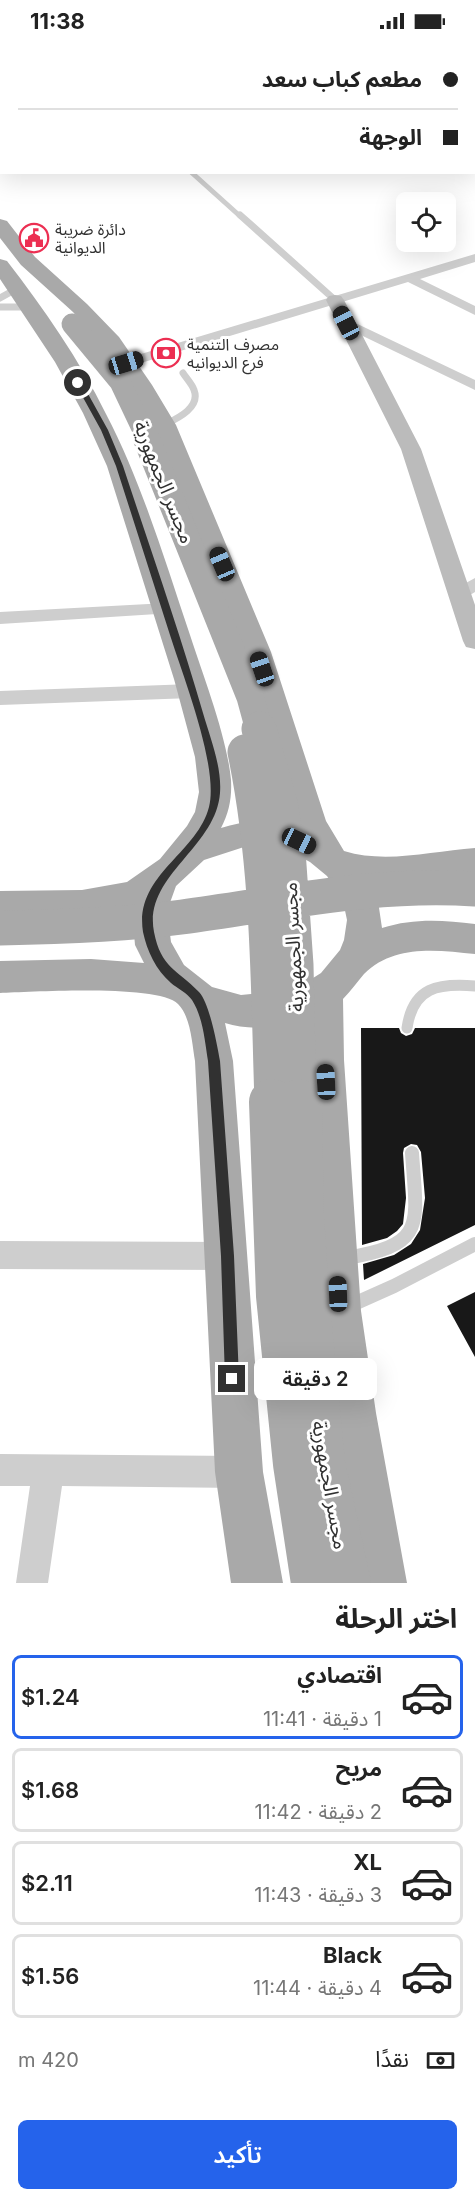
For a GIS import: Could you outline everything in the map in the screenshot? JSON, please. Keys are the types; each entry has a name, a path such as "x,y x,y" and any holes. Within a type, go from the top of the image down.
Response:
{"main road":[{"path":"0,225 21,293 70,368 104,430 119,466 167,609 210,753 216,789 214,807 194,843 171,868 150,901 148,930 158,960 188,991 208,1031 214,1061 236,1353 239,1472 256,1583"},
{"path":"21,293 80,308 126,363 164,424 256,652 310,823 319,842 355,887 364,916 362,946 356,960"},
{"name":"مجسر الجمهورية","path":"21,293 98,378 110,398 139,459 226,689 243,745 261,841 266,921 279,1296 296,1464 314,1583"},
{"name":"مجسر الجمهورية","path":"21,293 120,382 144,432 250,697 280,803 288,851 296,965 301,1216 309,1332 322,1463 348,1583"},
{"path":"0,904 105,902 131,896 207,843 243,834 281,836 299,841 353,870 374,872 467,861"},
{"path":"0,928 78,927 166,919 359,889 393,886 475,889"},
{"path":"0,945 76,944 172,938 389,907 420,906 475,910"},
{"path":"0,977 132,976 158,979 232,1010 271,1012 308,1002 324,994 371,947 389,939 419,936 475,939"},
{"path":"324,994 325,1060 339,1311 352,1413 381,1583"}],"street":[{"path":"126,363 475,258"},
{"path":"409,278 475,311"},
{"path":"335,300 411,449 467,589 475,641"},
{"path":"346,323 475,386"},
{"path":"0,618 167,609"},
{"path":"0,698 192,691"},
{"path":"0,1255 228,1256"},
{"path":"0,1470 239,1472"},
{"path":"32,1583 48,1471"}],"lane":[{"path":"193,174 335,300"},
{"path":"164,424 183,416 195,401 195,391 183,373"},
{"path":"407,1028 410,1011 424,992 449,984 475,986"},
{"path":"336,1260 391,1247 404,1240 410,1231 414,1217 412,1153"},
{"path":"274,1338 394,1286 475,1244"}],"building":[{"path":"361,1028 399,1028 406,1036 412,1034 415,1028 475,1028 475,1225 364,1280 363,1264 394,1255 411,1244 420,1230 425,1198 421,1152 417,1145 411,1144 404,1148 403,1153 406,1198 403,1224 387,1238 362,1245"},
{"path":"475,1292 475,1357 447,1306"}],"place":[{"name":"دائرة ضريبة الديوانية","path":"34,238"},
{"name":"مصرف التنمية فرع الديوانيه","path":"166,353"}],"route":[{"path":"78,383 104,430 119,466 192,691 210,753 216,789 214,807 207,823 194,843 156,887 150,901 148,930 158,960 168,974 196,997 203,1012 214,1061 228,1256 232,1379"}]}
